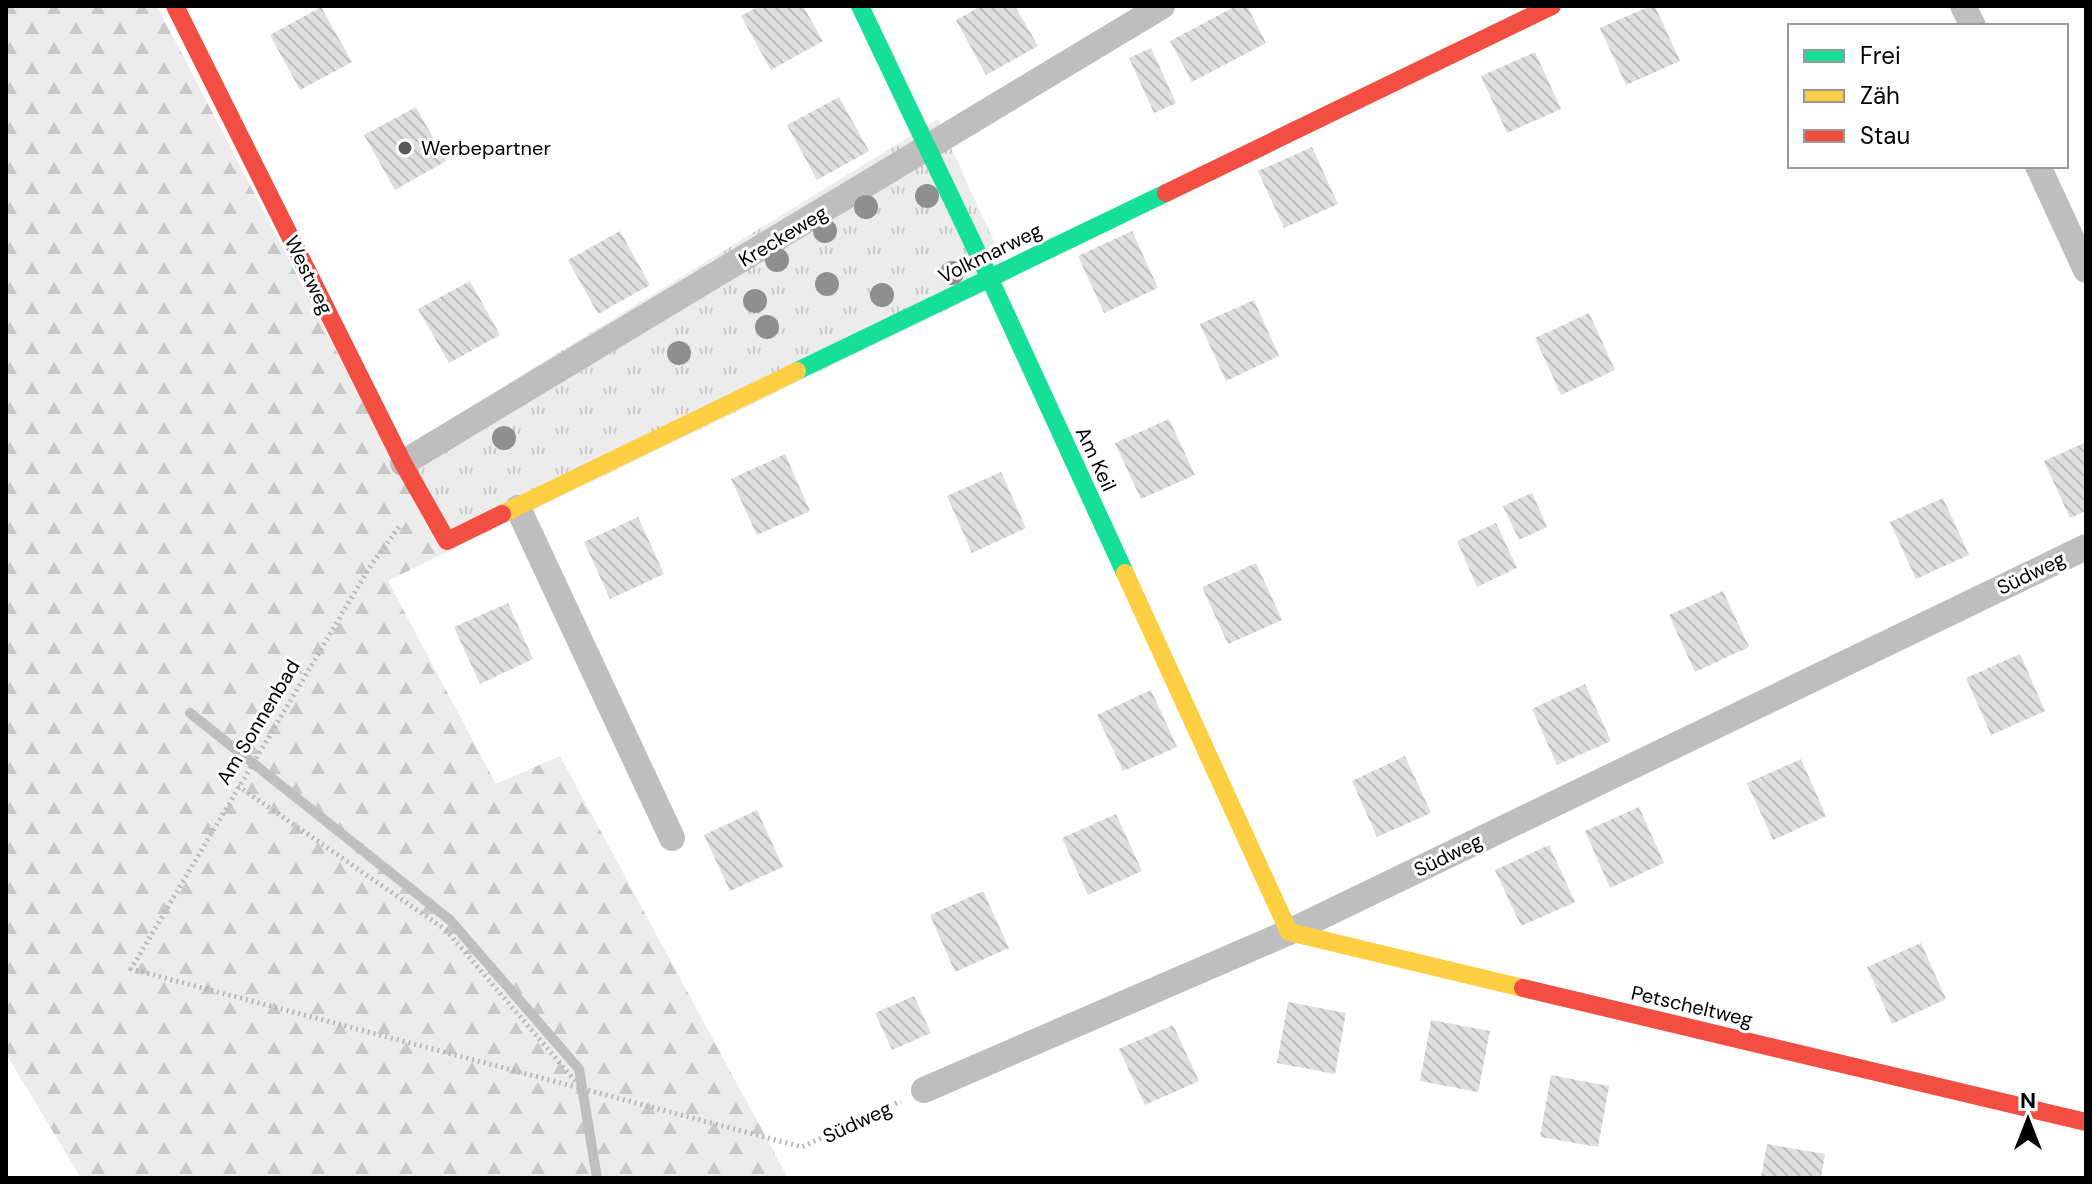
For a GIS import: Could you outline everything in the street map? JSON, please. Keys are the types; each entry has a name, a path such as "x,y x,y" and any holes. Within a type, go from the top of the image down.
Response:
{"street":[{"name":"Westweg","path":"175,6 403,463 447,541"},
{"name":"Am Keil","path":"860,6 989,277 1289,932"},
{"name":"Kreckeweg","path":"403,463 1162,6"},
{"name":"Volkmarweg","path":"447,541 1552,6"},
{"path":"1963,6 1972,24"},
{"path":"2039,168 2086,270"},
{"path":"518,508 672,838"},
{"name":"Südweg","path":"924,1090 1289,932 2086,547"},
{"name":"Petscheltweg","path":"1289,932 2086,1122"}],"path":[{"name":"Am Sonnenbad","path":"421,497 371,565 131,969 582,1090"},
{"path":"238,786 446,930 582,1090"},
{"name":"Südweg","path":"582,1090 802,1147 924,1090"}],"green space":[{"path":"6,6 157,6 442,554 388,581 496,784 560,756 788,1178 81,1178 6,1054"},
{"path":"938,119 1011,279 442,554 392,455"}],"building":[{"path":"759,6 803,6 823,41 771,70 741,16"},
{"path":"981,6 1015,6 1038,46 986,75 956,20"},
{"path":"1236,6 1247,6 1266,43 1192,82 1170,41"},
{"path":"1655,6 1680,61 1626,85 1600,28"},
{"path":"321,7 352,62 300,90 270,35"},
{"path":"1151,48 1176,103 1154,113 1129,58"},
{"path":"1535,52 1561,109 1507,133 1481,76"},
{"path":"839,97 869,151 817,180 787,125"},
{"name":"Werbepartner","path":"416,107 446,161 395,190 364,135"},
{"path":"1312,147 1338,204 1284,228 1258,171"},
{"path":"620,231 650,285 598,314 568,260"},
{"path":"1132,231 1158,288 1104,313 1078,256"},
{"path":"470,281 500,335 449,363 418,309"},
{"path":"1254,300 1279,356 1226,381 1200,324"},
{"path":"1589,313 1615,370 1561,395 1535,338"},
{"path":"1169,419 1195,475 1141,499 1115,443"},
{"path":"2086,442 2086,511 2070,518 2044,461"},
{"path":"785,454 810,511 757,535 731,479"},
{"path":"1001,472 1026,528 972,553 947,496"},
{"path":"1532,493 1547,527 1519,540 1503,506"},
{"path":"1943,498 1969,555 1916,579 1890,522"},
{"path":"638,517 664,574 610,599 584,542"},
{"path":"1496,523 1517,568 1477,587 1457,541"},
{"path":"1256,563 1282,620 1228,644 1202,587"},
{"path":"1723,591 1749,647 1695,672 1669,615"},
{"path":"508,603 533,659 480,684 454,627"},
{"path":"2020,654 2045,711 1991,735 1966,678"},
{"path":"1585,684 1611,741 1557,765 1532,709"},
{"path":"1151,690 1177,747 1123,771 1097,715"},
{"path":"1405,756 1431,813 1377,837 1352,781"},
{"path":"1801,759 1826,816 1773,840 1747,783"},
{"path":"1639,807 1664,863 1610,888 1585,831"},
{"path":"757,810 783,867 730,891 704,835"},
{"path":"1116,814 1142,871 1088,895 1062,838"},
{"path":"1549,845 1575,902 1521,926 1495,870"},
{"path":"983,891 1009,948 955,972 930,915"},
{"path":"1921,943 1946,999 1892,1024 1867,967"},
{"path":"914,996 931,1033 892,1050 875,1013"},
{"path":"1288,1002 1346,1013 1335,1074 1277,1063"},
{"path":"1431,1020 1490,1031 1478,1092 1420,1081"},
{"path":"1173,1025 1199,1081 1145,1105 1119,1049"},
{"path":"1551,1075 1609,1086 1598,1147 1540,1137"},
{"path":"1767,1144 1825,1154 1821,1178 1761,1178"}],"waterway":[{"path":"190,713 450,920 579,1069 597,1178"}],"traffic: fast":[{"path":"860,6 1125,573"},
{"path":"797,371 1166,193"}],"traffic: slow":[{"path":"502,514 797,371"},
{"path":"1125,573 1289,932 1523,988"}],"traffic: jam":[{"path":"175,6 403,463 447,541 502,514"},
{"path":"1166,193 1552,6"},
{"path":"1523,988 2086,1122"}],"place":[{"name":"Werbepartner","path":"405,148"}]}
